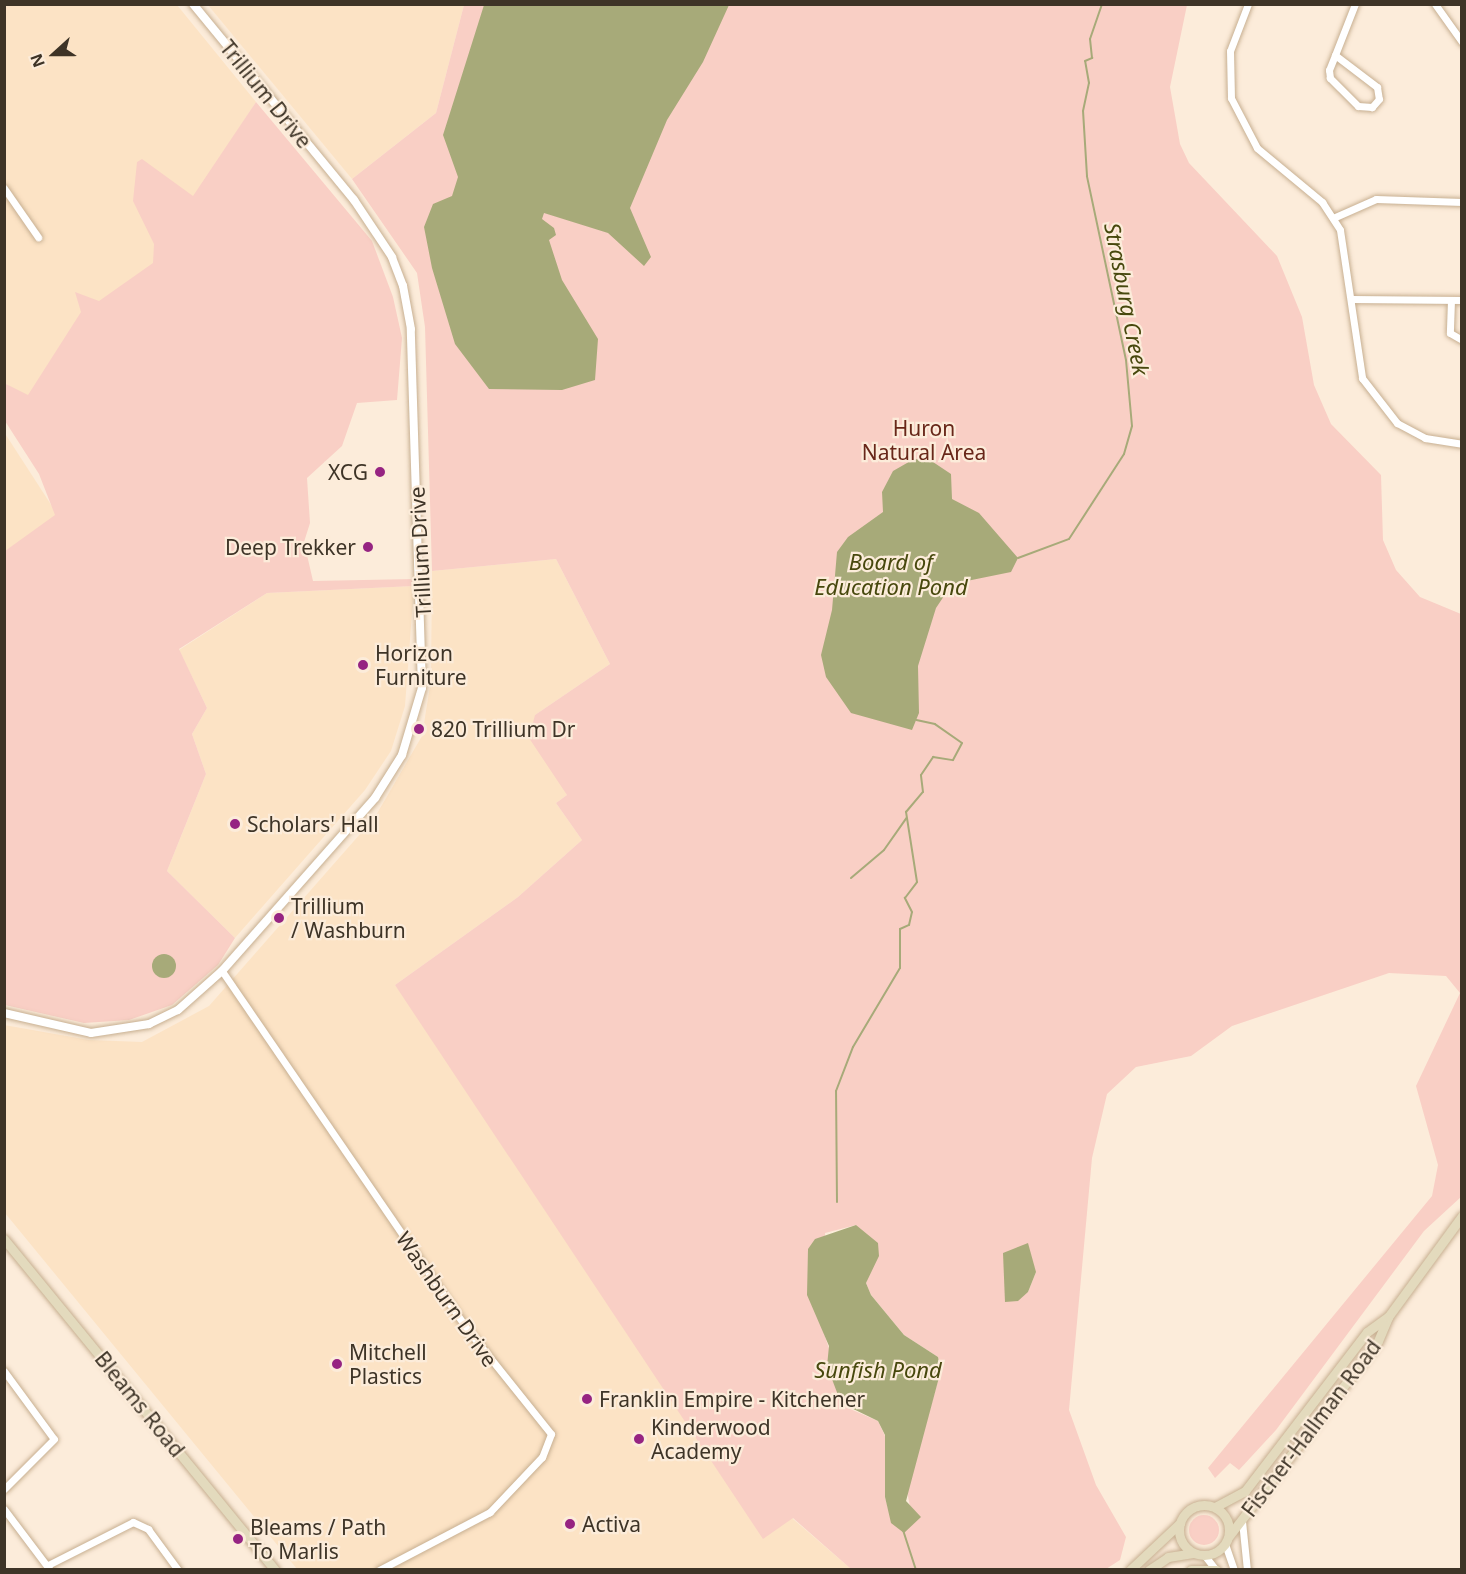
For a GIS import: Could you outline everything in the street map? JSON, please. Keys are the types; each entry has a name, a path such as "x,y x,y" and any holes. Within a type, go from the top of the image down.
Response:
{"main road":[{"name":"Fischer-Hallman Road","path":"1227,1540 1378,1341 1388,1317 1461,1215"},
{"name":"Bleams Road","path":"4,1239 275,1569"},
{"name":"Fischer-Hallman Road","path":"1215,1507 1245,1491 1367,1332 1388,1317"},
{"path":"1130,1569 1180,1524 1192,1508 1215,1507 1227,1519 1227,1540 1205,1556 1193,1553 1168,1557 1149,1569"},
{"path":"1180,1524 1181,1541 1193,1553"},
{"path":"1191,1569 1216,1569"}],"street":[{"name":"Trillium Drive","path":"4,1013 91,1033 118,1031 178,1010 222,971 388,780 416,719 424,635 411,329 392,257 354,200 194,4"},
{"path":"1248,4 1228,64 1237,117 1257,148 1302,183 1333,218 1345,244 1356,356 1376,402 1397,423 1425,438 1461,444"},
{"path":"1335,55 1377,87 1379,99 1372,107 1358,106 1330,78 1335,55 1355,4"},
{"path":"1435,4 1461,42"},
{"path":"4,188 38,237"},
{"path":"1333,218 1376,199 1461,202"},
{"path":"1352,299 1461,300"},
{"path":"1451,300 1450,333 1461,340"},
{"name":"Washburn Drive","path":"222,971 471,1334 551,1434 542,1457 490,1512 379,1569"},
{"path":"4,1371 54,1439 4,1489"},
{"path":"4,1509 49,1567 133,1522 148,1529 178,1569"},
{"path":"1242,1521 1247,1569"},
{"path":"1227,1540 1234,1569"},
{"path":"1205,1556 1216,1569"}],"shaded area":[{"path":"4,5 177,5 256,102 193,200 137,163 163,259 25,400 4,382"},
{"path":"208,5 464,5 436,113 352,179"},
{"path":"4,432 59,517 5,551 4,551"},
{"path":"556,559 610,664 535,715 567,795 556,803 582,840 518,897 395,985 781,1483 793,1519 851,1569 297,1569 5,1213 4,1025 89,1040 142,1042 209,1006 375,817 422,736 431,680 432,571"},
{"path":"414,586 405,706 391,751 365,790 235,938 167,871 206,774 192,734 207,708 179,650 267,593"}],"green space":[{"name":"Huron Natural Area","path":"464,5 1187,5 1170,87 1180,144 1189,163 1277,256 1302,317 1314,385 1331,424 1381,475 1383,540 1396,570 1420,597 1461,614 1462,1196 1424,1231 1276,1430 1239,1470 1230,1463 1215,1478 1208,1468 1432,1196 1438,1165 1416,1086 1460,993 1446,976 1389,973 1232,1026 1191,1056 1136,1067 1107,1094 1092,1158 1069,1410 1096,1485 1126,1537 1120,1560 1106,1569 851,1569 793,1518 763,1539 395,985 518,897 582,840 556,803 567,795 529,738 535,715 610,664 556,559 432,571 425,327 417,273 352,179 436,113","holes":["856,1225 872,1262 866,1283 871,1295 904,1335 938,1357 941,1370 907,1491 910,1507 892,1523 885,1497 885,1436 878,1421 848,1408 822,1327 825,1233","1005,1265 1036,1272 1028,1292 1005,1302"]},
{"path":"256,102 372,241 393,297 402,338 397,400 357,403 342,446 307,478 310,523 304,542 313,581 414,579 414,586 267,593 179,649 207,708 192,734 206,774 167,871 235,938 218,965 172,1005 129,1020 84,1023 5,1005 5,551 55,515 39,474 5,421 4,383 28,395 81,312 75,292 99,301 153,263 154,244 133,201 137,162 142,159 193,196"},
{"path":"1204,1515 1215,1519 1219,1530 1215,1541 1204,1545 1193,1541 1189,1530 1193,1519"}],"water":[{"path":"484,5 729,5 703,62 667,120 630,208 651,257 644,266 608,233 544,213 542,219 554,228 556,235 549,240 562,280 598,339 595,380 562,390 489,389 455,344 432,268 424,227 433,204 452,196 458,177 443,135"},
{"name":"Board of Education Pond","path":"914,459 930,460 951,474 952,499 979,513 1018,558 1011,572 952,584 936,608 918,666 919,713 912,730 851,713 826,677 821,655 832,610 837,552 848,537 883,512 882,492 893,471"},
{"path":"164,954 172,958 176,966 172,974 164,978 156,974 152,966 156,958"},
{"name":"Sunfish Pond","path":"856,1225 878,1243 879,1256 866,1283 871,1295 904,1335 938,1357 941,1370 906,1501 921,1517 904,1533 891,1523 885,1497 885,1435 878,1421 841,1403 827,1366 829,1346 807,1295 808,1249 815,1239"},
{"path":"1028,1243 1036,1272 1028,1292 1018,1301 1005,1302 1003,1253"}],"waterway":[{"name":"Strasburg Creek","path":"1018,558 1069,539 1124,454 1132,426 1126,360 1087,176 1083,111 1089,83 1085,61 1092,58 1090,39 1102,4"},
{"path":"837,1202 836,1091 853,1047 900,968 900,929 909,925 912,912 905,898 917,882 906,812 923,792 921,775 933,757 953,760 962,743 935,724 916,720"},
{"path":"851,878 884,850 906,818"},
{"path":"903,1530 916,1570"}],"place":[{"name":"XCG","path":"380,472"},
{"name":"Deep Trekker","path":"368,547"},
{"name":"Horizon Furniture","path":"363,665"},
{"name":"820 Trillium Dr","path":"419,729"},
{"name":"Scholars' Hall","path":"235,824"},
{"name":"Trillium / Washburn","path":"279,918"},
{"name":"Mitchell Plastics","path":"337,1364"},
{"name":"Franklin Empire - Kitchener","path":"587,1399"},
{"name":"Kinderwood Academy","path":"639,1439"},
{"name":"Activa","path":"570,1524"},
{"name":"Bleams / Path To Marlis","path":"238,1539"}]}
